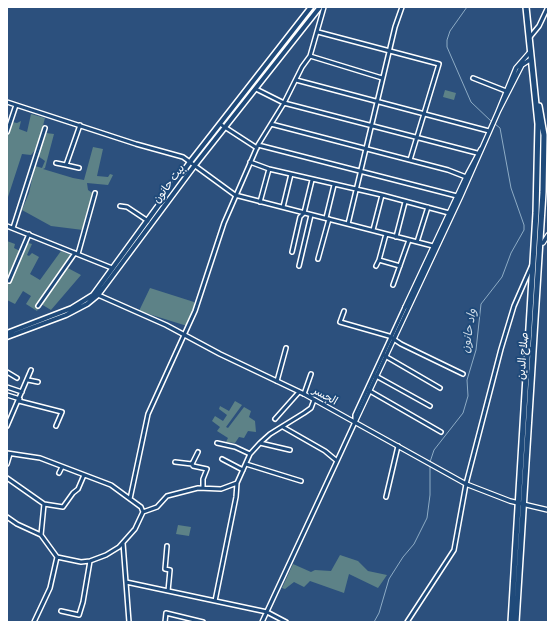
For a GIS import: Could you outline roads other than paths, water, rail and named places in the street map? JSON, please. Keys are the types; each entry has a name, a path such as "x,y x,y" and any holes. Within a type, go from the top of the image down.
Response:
{"highway":[{"name":"صلاح الدين","path":"516,622 538,124 526,7"},
{"name":"صلاح الدين","path":"511,622 540,243 544,135 535,92"}],"main road":[{"name":"بيت حانون","path":"7,333 72,308 96,294 112,268 190,162 312,7"},
{"name":"بيت حانون","path":"7,337 66,315 87,304 320,7"}],"street":[{"path":"130,499 140,445 148,414 194,311 212,253 235,195 258,147 284,103 302,67 310,56 324,7"},
{"path":"348,224 378,101 382,78 402,7"},
{"path":"529,38 547,14 548,7"},
{"path":"318,32 439,64 410,160"},
{"path":"498,112 520,62 530,52"},
{"path":"310,56 382,78"},
{"path":"262,622 338,462 375,376 481,153 495,118 522,65 531,59"},
{"path":"473,78 506,91"},
{"path":"296,80 490,130"},
{"path":"256,89 284,103 477,153"},
{"path":"238,101 243,105"},
{"path":"7,102 136,144 183,157 235,195 433,246"},
{"path":"7,132 16,105"},
{"path":"220,124 258,147 361,170 457,196"},
{"path":"272,124 448,170 466,177"},
{"path":"66,165 80,125"},
{"path":"14,228 45,128"},
{"path":"393,339 405,307 448,213 477,153 482,148"},
{"path":"250,162 269,169 356,189 448,213"},
{"path":"56,163 78,168"},
{"path":"260,202 269,169"},
{"path":"283,207 291,174"},
{"path":"292,252 300,217 304,213 312,180"},
{"path":"318,259 334,185"},
{"path":"38,306 76,254 95,194"},
{"path":"373,230 382,196"},
{"path":"396,237 405,202"},
{"path":"120,206 127,207 148,221"},
{"path":"417,242 428,208"},
{"path":"299,266 311,214"},
{"path":"7,226 112,268"},
{"path":"9,281 30,234"},
{"path":"376,266 386,234"},
{"path":"540,243 543,243 548,235"},
{"path":"393,285 410,240"},
{"path":"379,260 400,266"},
{"path":"407,622 454,550 466,484 514,306 533,261"},
{"name":"الجسر","path":"96,294 184,334 304,394 466,484 521,503 548,510"},
{"path":"344,311 340,322 393,339 463,374"},
{"path":"277,381 286,348"},
{"path":"385,356 440,388"},
{"path":"7,426 31,370"},
{"path":"7,372 17,378"},
{"path":"304,394 311,374"},
{"path":"375,376 430,406"},
{"path":"28,380 38,382"},
{"path":"7,387 22,392"},
{"path":"369,391 440,432"},
{"path":"275,419 299,392"},
{"path":"7,395 19,400 62,412 56,426"},
{"path":"215,601 236,497 237,483 250,454 270,434 311,408 314,400"},
{"path":"7,412 12,414"},
{"path":"283,427 325,451 338,462"},
{"path":"217,443 235,447 250,454"},
{"path":"260,443 290,450"},
{"path":"386,497 398,446"},
{"path":"192,464 198,452"},
{"path":"7,464 8,453 40,458 111,485 142,507 143,512 139,521 123,543 106,556 81,562 58,557 41,535 17,524 7,517"},
{"path":"222,459 243,470"},
{"path":"176,462 192,464 193,466 207,469 202,487"},
{"path":"246,464 302,481"},
{"path":"59,472 62,467"},
{"path":"7,478 44,504 63,507 73,493 78,489 84,475"},
{"path":"143,512 157,506 167,496 202,487 221,489 237,483"},
{"path":"41,535 44,504"},
{"path":"123,543 129,622"},
{"path":"167,546 165,569 170,570 168,591"},
{"path":"34,622 50,588 58,557"},
{"path":"61,611 79,615 90,561"},
{"path":"126,582 267,612 286,622"},
{"path":"165,622 166,613 203,622"}],"waterway":[{"name":"واد حانون","path":"467,7 450,31 447,40 447,47 471,102 492,122"},
{"name":"واد حانون","path":"430,462 434,450 463,413 468,396 467,380 476,350 481,304 502,277 511,253 524,230 524,225 511,188 500,128 495,124"},
{"name":"واد حانون","path":"374,622 379,613 389,579 403,557 414,544 427,518 430,495 430,466"}]}
